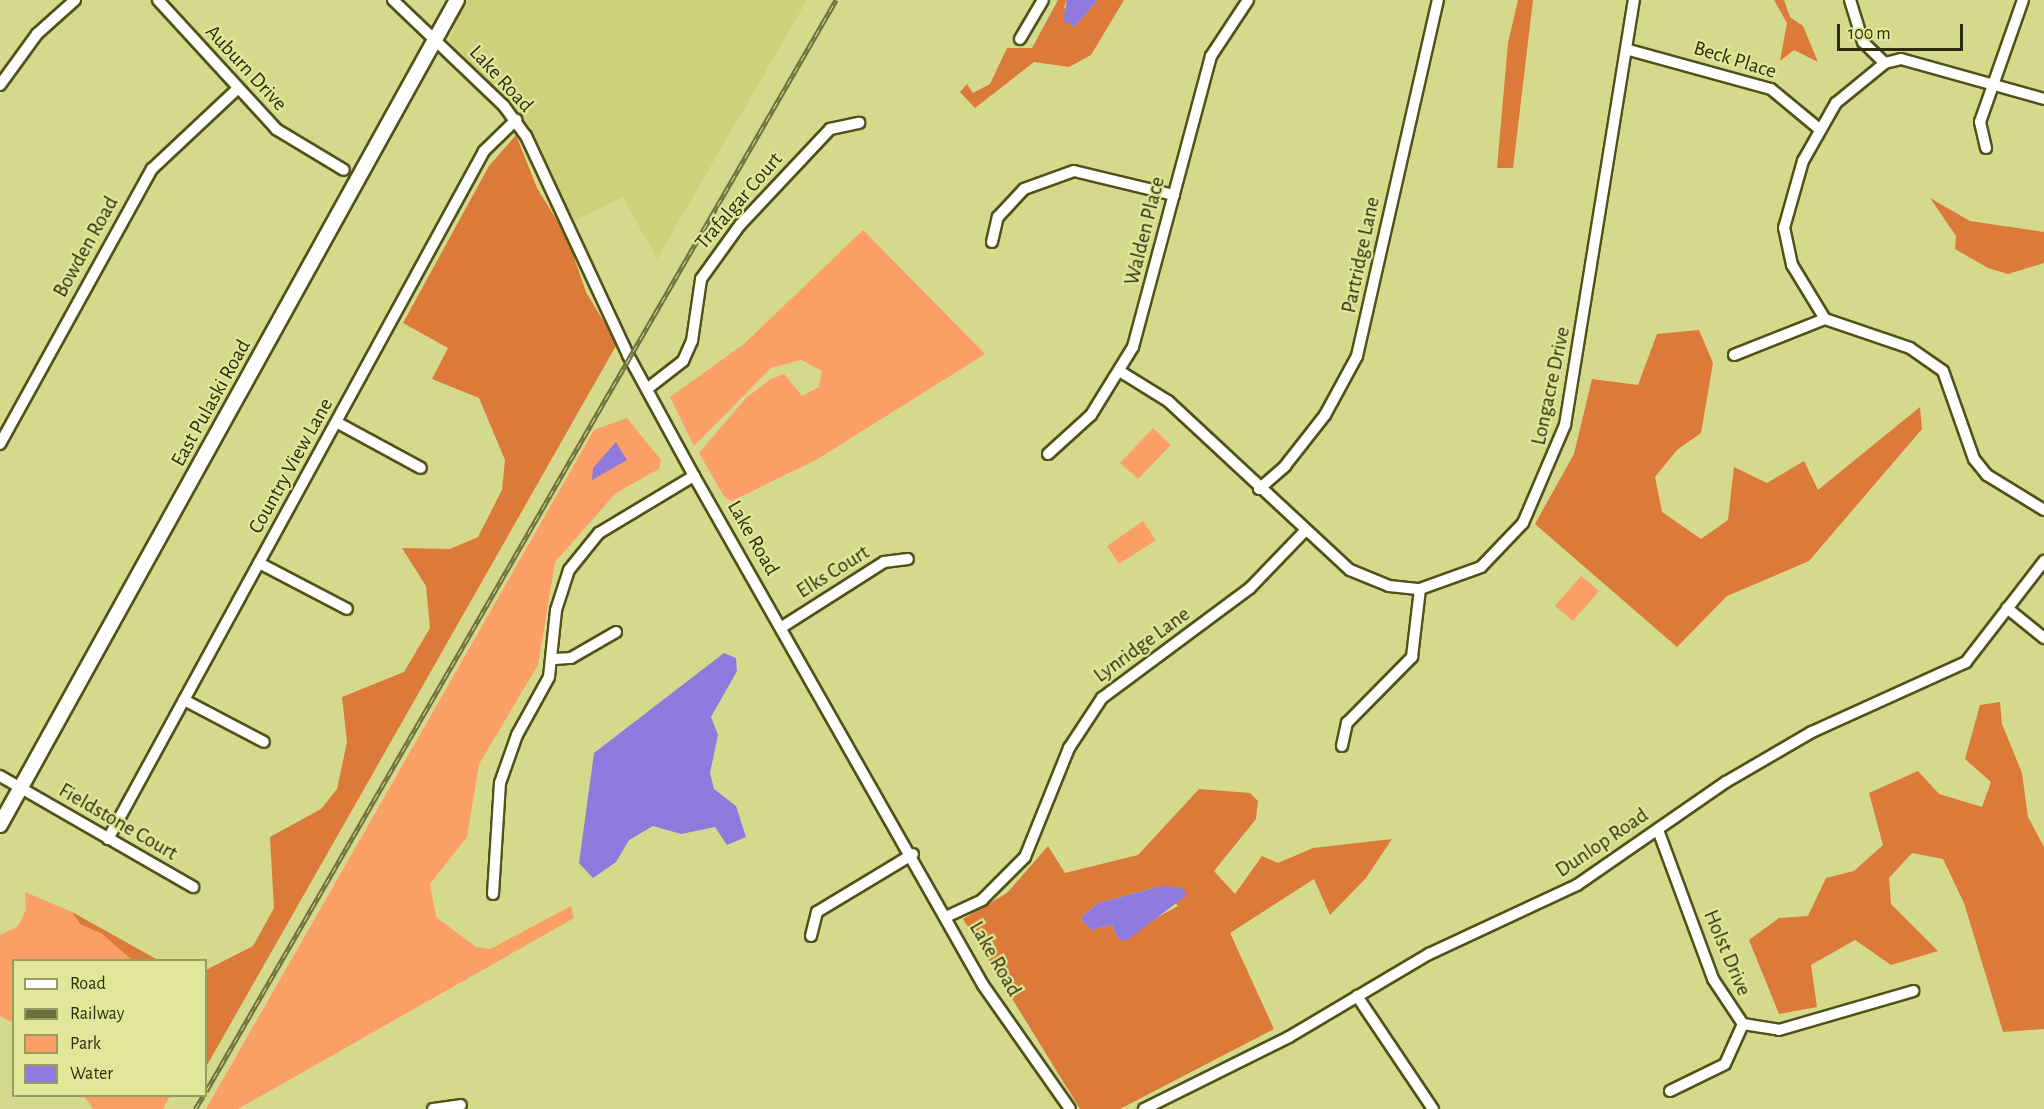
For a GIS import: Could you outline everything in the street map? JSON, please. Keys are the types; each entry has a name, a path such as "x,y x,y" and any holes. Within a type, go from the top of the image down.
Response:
{"main road":[{"name":"East Pulaski Road","path":"0,825 23,790 457,0"}],"street":[{"path":"0,85 37,34 75,0"},
{"name":"Auburn Drive","path":"158,0 236,90 276,129 344,170"},
{"name":"Lake Road","path":"393,0 516,120 647,389 693,476 913,854 983,985 1070,1109"},
{"path":"1020,39 1043,0"},
{"name":"Walden Place","path":"1048,454 1091,415 1120,372 1149,297 1211,56 1248,0"},
{"name":"Partridge Lane","path":"1258,489 1285,466 1325,415 1357,357 1438,0"},
{"name":"Longacre Drive","path":"1120,372 1168,401 1303,532 1369,580 1420,589 1466,575 1496,554 1523,523 1557,456 1578,371 1629,50 1634,0"},
{"path":"1850,0 1863,42 1885,63"},
{"path":"1986,148 1980,122 2023,0"},
{"name":"Beck Place","path":"1629,50 1771,89 1818,128"},
{"path":"2044,99 1918,61 1885,63 1850,90 1818,128 1788,200 1784,228 1792,265 1825,319 1930,358 1953,392 1974,459 1987,475 2044,510"},
{"name":"Bowden Road","path":"0,444 153,169 236,90"},
{"name":"Country View Lane","path":"108,839 338,423 484,151 516,120"},
{"name":"Trafalgar Court","path":"647,389 683,361 692,341 701,279 740,225 830,129 859,123"},
{"path":"992,242 998,217 1024,189 1074,171 1174,195"},
{"path":"1734,355 1825,319"},
{"path":"338,423 422,468"},
{"path":"494,894 499,874 495,819 504,765 555,659 556,610 569,570 584,548 622,517 693,476"},
{"name":"Lynridge Lane","path":"948,916 982,900 1025,857 1069,748 1102,698 1250,588 1303,532"},
{"name":"Elks Court","path":"782,627 884,562 908,560"},
{"name":"Dunlop Road","path":"1144,1109 1289,1037 1429,954 1577,885 1658,830 1812,732 1966,662 2044,561"},
{"path":"260,563 346,609"},
{"path":"1342,746 1347,723 1412,657 1420,589"},
{"path":"2007,609 2044,638"},
{"path":"555,659 571,658 616,632"},
{"path":"184,700 264,742"},
{"name":"Fieldstone Court","path":"0,776 193,887"},
{"name":"Holst Drive","path":"1658,830 1713,979 1743,1024 1779,1030 1913,991"},
{"path":"812,936 817,912 913,854"},
{"path":"1357,996 1433,1109"},
{"path":"1670,1090 1725,1065 1743,1024"},
{"path":"434,1109 460,1104"}],"shaded area":[{"path":"465,0 807,0 657,259 623,197 574,221 529,129 449,41"},
{"path":"1058,0 1067,0 1064,7 1075,27 1097,0 1124,0 1091,55 1069,67 1034,62 975,108 960,92 967,84 973,93 990,84 1007,48 1032,48"},
{"path":"1518,0 1533,0 1513,168 1497,168 1508,43"},
{"path":"1774,0 1784,0 1790,17 1803,26 1818,62 1794,50 1780,61 1787,23"},
{"path":"516,135 537,188 567,237 586,292 617,344 207,1065 207,969 253,946 274,908 270,837 321,809 337,789 347,742 342,697 404,672 430,628 426,586 402,548 450,549 478,537 502,490 505,460 479,398 432,379 448,348 403,323 489,166"},
{"path":"1930,198 1970,221 2044,232 2044,263 2008,274 1988,268 1955,249 1956,236"},
{"path":"1699,330 1713,363 1701,433 1677,450 1655,477 1662,512 1701,539 1728,520 1734,467 1767,483 1804,461 1818,490 1920,407 1922,429 1809,561 1727,596 1677,647 1535,524 1574,454 1592,379 1638,385 1657,334"},
{"path":"2000,702 2002,724 2022,773 2028,817 2044,847 2044,1029 2003,1032 1964,903 1943,859 1912,853 1889,878 1891,904 1938,951 1891,965 1855,940 1811,965 1817,1007 1779,1014 1749,940 1779,918 1808,916 1826,878 1854,871 1883,845 1869,793 1918,771 1939,794 1982,807 1991,782 1965,759 1980,705"},
{"path":"1199,789 1250,793 1258,801 1256,819 1214,871 1235,894 1262,856 1278,863 1313,848 1392,839 1366,878 1330,915 1314,879 1230,933 1274,1029 1120,1109 1080,1109 963,919 1007,893 1048,846 1065,873 1138,855","holes":["1161,886 1178,906 1118,939 1112,925 1091,930 1080,918 1098,903"]},
{"path":"72,912 156,959 131,959 102,934 80,924"}],"green space":[{"path":"863,230 985,354 816,460 732,501 725,498 699,453 746,398 771,379 784,374 802,396 819,387 822,371 801,360 771,368 694,446 670,397 744,344"},
{"path":"627,418 661,460 659,469 616,493 555,562 538,665 479,764 467,837 430,884 436,917 476,947 490,949 571,906 574,918 238,1109 206,1109 594,430"},
{"path":"1153,428 1171,445 1138,479 1120,463"},
{"path":"1143,521 1156,540 1119,564 1107,546"},
{"path":"1581,576 1599,591 1573,621 1555,606"},
{"path":"25,892 72,912 80,924 102,934 131,959 12,959 12,1022 0,1016 0,935 18,926 26,910"},
{"path":"85,1097 169,1097 163,1109 93,1109"}],"water":[{"path":"1067,0 1097,0 1075,27 1063,20"},
{"path":"616,442 627,460 592,480 593,468"},
{"path":"724,653 736,658 737,671 711,717 718,735 710,773 714,789 736,806 746,837 727,845 715,827 681,834 653,826 629,840 616,862 593,878 579,863 594,753"},
{"path":"1161,886 1182,888 1187,895 1126,941 1118,939 1112,925 1091,930 1080,918 1098,903"}],"railway":[{"path":"207,1089 836,0"},
{"path":"195,1109 202,1097"}]}
